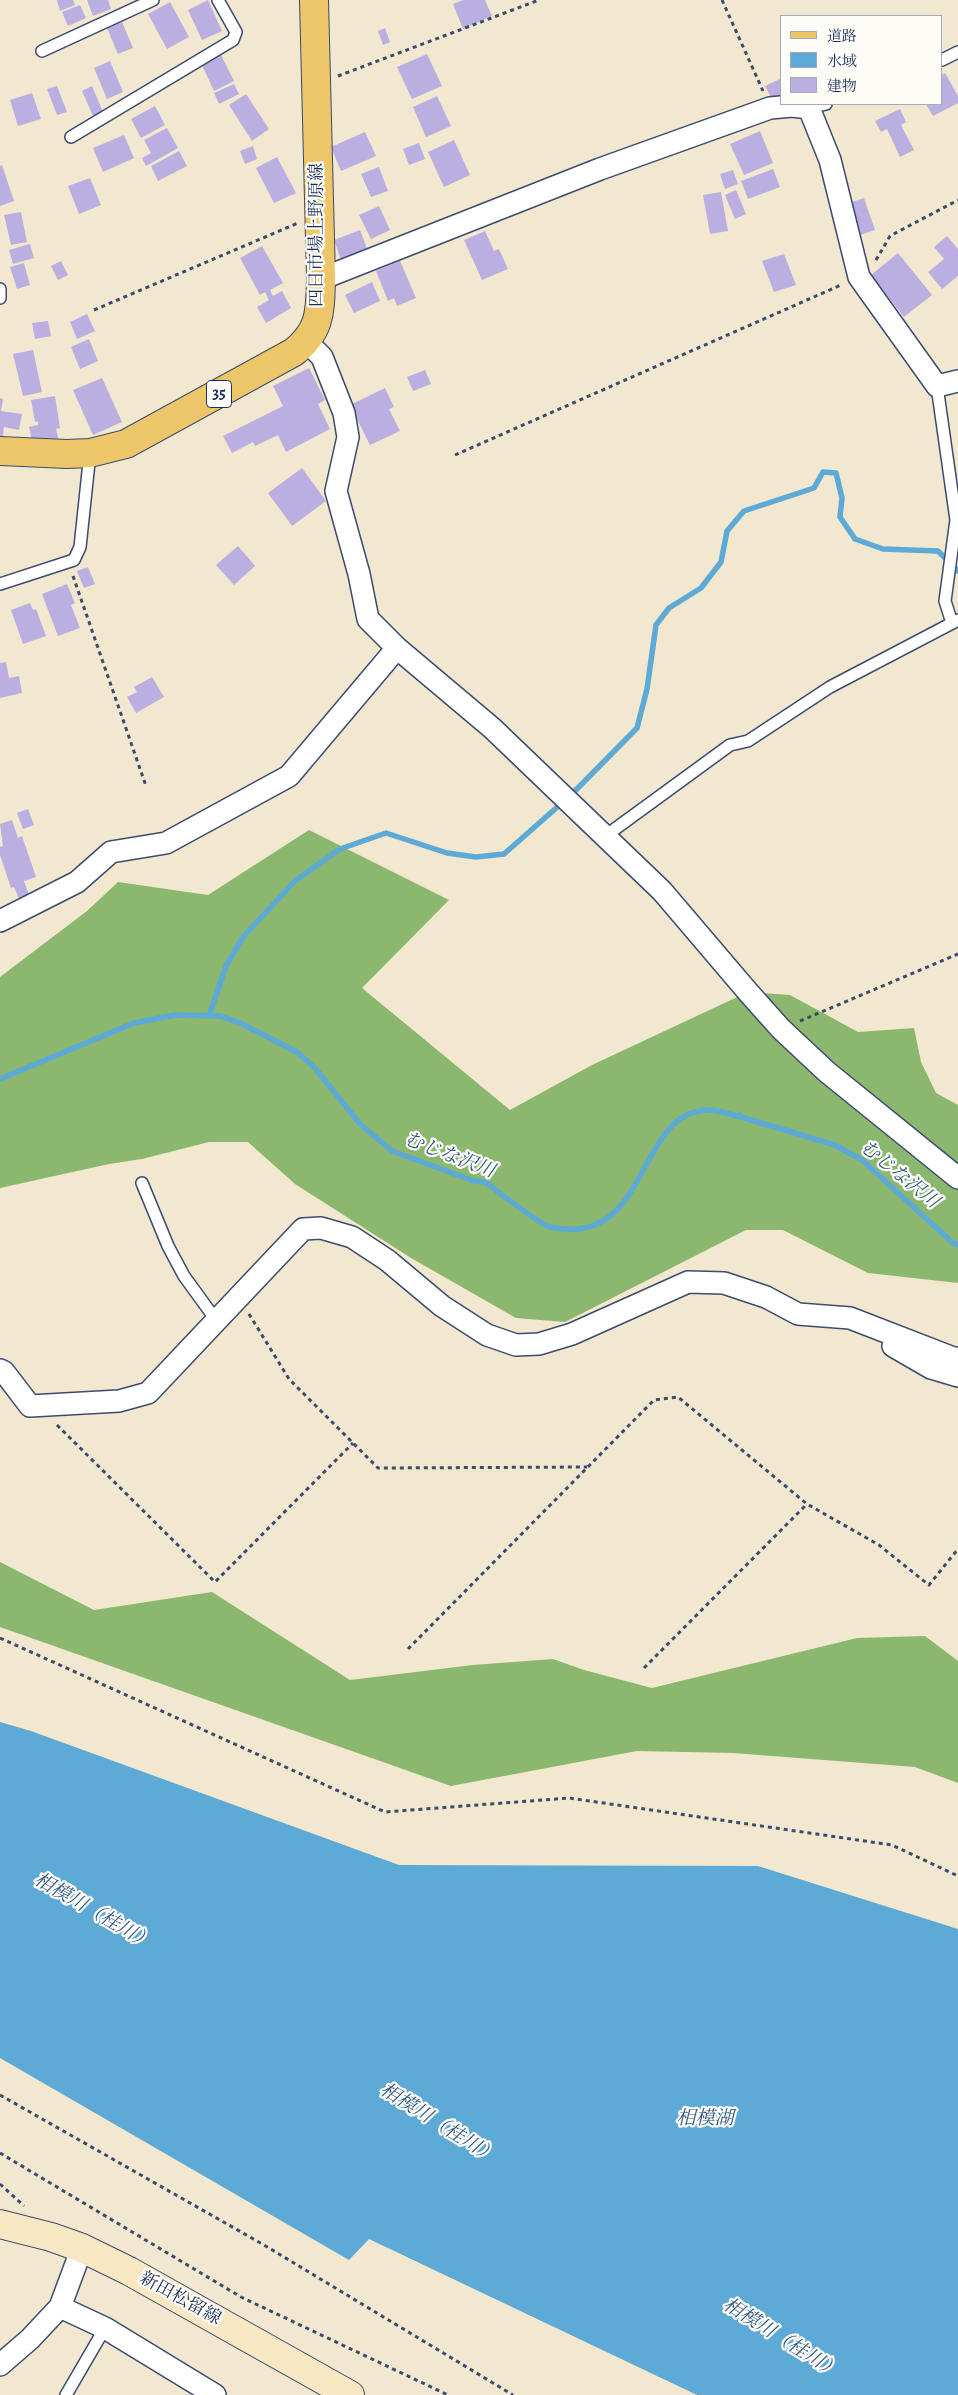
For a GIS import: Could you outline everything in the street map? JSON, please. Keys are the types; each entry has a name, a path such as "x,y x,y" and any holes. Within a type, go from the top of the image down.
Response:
{"main road":[{"name":"四日市場上野原線","path":"307,342 319,315 321,279 314,0"},
{"name":"35","path":"0,451 51,454 90,452 113,448 138,440 294,352 307,342"},
{"name":"新田松留線","path":"0,2224 51,2236 82,2248 173,2294 350,2395"}],"street":[{"path":"321,279 600,169 770,108 818,106 859,277 937,386 958,381"},
{"path":"307,342 322,357 344,413 348,437 336,492 359,574 368,619 397,648 492,728 662,891 781,1029 827,1072 958,1178"},
{"path":"0,921 77,882 111,852 166,843 289,776 397,648"},
{"path":"0,1370 4,1372 30,1406 120,1401 148,1393 302,1229 321,1228 352,1237 387,1260 442,1306 487,1335 516,1345 539,1344 572,1334 688,1282 724,1283 766,1298 798,1314 850,1318 956,1359 958,1358"},
{"path":"875,1328 888,1343 931,1368 958,1376"},
{"path":"0,2365 30,2339 60,2307 82,2248"},
{"path":"60,2307 105,2328 215,2395"}],"lane":[{"path":"42,51 153,0"},
{"path":"71,137 233,40 236,32 218,0"},
{"path":"943,60 958,52"},
{"path":"0,289 0,298"},
{"path":"604,837 730,745 748,741 830,687 955,622 945,601 956,520 937,386"},
{"path":"0,584 74,560 80,547 90,452"},
{"path":"142,1183 172,1254 184,1276 216,1320"},
{"path":"66,2395 105,2328"}],"path":[{"path":"316,84 538,0"},
{"path":"722,0 770,108"},
{"path":"454,455 864,275 878,257 890,236 958,200"},
{"path":"94,310 319,214"},
{"path":"68,562 146,786"},
{"path":"781,1029 958,954"},
{"path":"239,1297 289,1379 378,1468 588,1467"},
{"path":"408,1649 654,1400 678,1397 807,1504 879,1545 929,1585 958,1549"},
{"path":"37,1405 215,1582 354,1443"},
{"path":"644,1668 807,1504"},
{"path":"0,1638 385,1812 569,1798 892,1845 958,1876"},
{"path":"0,2095 264,2245 513,2395"},
{"path":"0,2153 241,2297 448,2395"}],"green space":[{"path":"309,830 449,900 362,988 510,1110 592,1065 748,992 790,995 858,1032 914,1028 921,1062 936,1093 958,1105 958,1283 868,1273 783,1230 746,1230 565,1322 516,1318 411,1258 295,1184 248,1142 209,1142 142,1159 109,1164 0,1188 0,977 87,911 118,882 208,895"},
{"path":"0,1562 94,1610 212,1592 350,1680 473,1665 553,1659 584,1670 652,1688 857,1638 925,1636 958,1661 958,1783 915,1767 733,1753 637,1751 451,1786 0,1627"}],"water":[{"name":"相模湖","path":"0,1722 31,1731 399,1865 758,1866 958,1929 958,2395 697,2395 369,2239 349,2260 0,2058"}],"building":[{"path":"57,0 73,0 75,5 60,11"},
{"path":"87,0 108,0 111,9 93,16"},
{"path":"208,0 222,31 202,40 188,10"},
{"path":"463,0 485,0 492,16 463,29 453,4"},
{"path":"170,2 189,37 167,49 148,14"},
{"path":"80,5 86,18 68,26 62,12"},
{"path":"122,22 133,48 118,54 107,28"},
{"path":"385,28 390,42 383,45 378,31"},
{"path":"220,53 234,81 214,91 201,63"},
{"path":"427,54 442,86 412,99 397,67"},
{"path":"110,61 123,92 107,99 94,68"},
{"path":"945,73 958,96 958,103 933,116 927,105 943,105 943,74"},
{"path":"780,79 780,101 774,103 765,86"},
{"path":"234,84 239,94 219,104 214,93"},
{"path":"57,86 67,112 57,115 47,89"},
{"path":"92,86 103,112 93,116 82,91"},
{"path":"32,93 41,119 18,126 10,100"},
{"path":"246,94 269,129 252,141 229,105"},
{"path":"437,96 451,126 426,137 413,107"},
{"path":"155,106 165,125 141,138 131,119"},
{"path":"900,109 906,122 901,125 914,150 900,157 887,129 881,132 875,121"},
{"path":"167,128 178,148 146,166 142,158 151,153 144,140"},
{"path":"760,131 773,163 744,175 730,144"},
{"path":"365,132 376,156 341,171 331,147"},
{"path":"124,135 134,158 103,172 93,148"},
{"path":"454,140 470,175 444,187 428,152"},
{"path":"419,143 425,159 409,165 403,149"},
{"path":"253,146 257,159 245,164 240,151"},
{"path":"179,151 187,166 158,181 151,166"},
{"path":"277,157 296,193 274,203 256,168"},
{"path":"2,165 14,201 0,206 0,166"},
{"path":"379,167 388,191 371,197 361,174"},
{"path":"773,169 780,187 748,199 741,181"},
{"path":"733,170 738,184 725,189 720,174"},
{"path":"90,178 101,205 79,214 68,186"},
{"path":"736,190 746,214 735,219 725,195"},
{"path":"721,192 728,231 710,234 703,195"},
{"path":"864,198 875,230 860,235 849,203"},
{"path":"379,206 390,230 371,239 359,215"},
{"path":"21,212 27,242 11,245 4,215"},
{"path":"360,230 368,251 341,260 334,240"},
{"path":"485,231 494,251 499,249 508,269 482,280 464,240"},
{"path":"947,236 958,249 958,276 942,289 928,272 944,259 934,247"},
{"path":"30,244 34,258 13,264 9,250"},
{"path":"262,246 283,283 270,290 273,296 282,291 291,308 266,323 257,307 269,300 265,292 260,295 240,258"},
{"path":"898,253 932,295 904,317 871,275"},
{"path":"784,254 796,285 774,292 762,261"},
{"path":"61,261 68,275 58,280 51,266"},
{"path":"400,261 416,298 397,306 394,298 388,301 376,271"},
{"path":"24,263 30,285 17,289 10,267"},
{"path":"372,282 380,301 354,313 345,295"},
{"path":"87,314 95,331 77,339 70,322"},
{"path":"48,321 51,336 35,339 32,323"},
{"path":"89,339 98,361 80,369 71,347"},
{"path":"33,350 42,392 23,396 13,354"},
{"path":"309,368 325,400 318,404 330,429 286,452 278,435 255,446 253,442 232,453 223,436 283,406 273,386"},
{"path":"425,370 431,384 413,391 407,377"},
{"path":"102,378 122,422 93,435 73,390"},
{"path":"385,388 394,407 389,409 400,431 370,445 350,405"},
{"path":"55,396 60,428 56,429 59,441 33,445 29,427 38,425 38,421 35,422 31,400"},
{"path":"0,398 3,399 1,411 22,414 19,430 4,427 3,437 0,437"},
{"path":"302,468 326,501 292,526 268,493"},
{"path":"238,546 255,566 234,585 216,565"},
{"path":"88,567 95,584 84,588 77,571"},
{"path":"67,584 75,603 71,605 80,628 58,636 42,594"},
{"path":"30,603 33,610 36,609 46,636 23,644 11,610"},
{"path":"6,662 9,678 19,676 22,693 0,698 0,663"},
{"path":"152,677 164,697 136,713 127,697 137,692 134,687"},
{"path":"28,809 34,825 23,829 17,813"},
{"path":"12,820 18,838 22,836 36,877 24,881 29,895 19,899 14,887 11,888 0,855 0,847 3,846 0,824"}],"waterway":[{"path":"570,796 637,728 647,689 656,625 669,608 701,588 721,562 727,531 744,511 814,488 823,472 836,473 842,498 840,517 855,539 883,549 938,551 958,571"},
{"path":"209,1016 226,966 243,937 295,881 340,849 386,833 447,853 476,857 504,854 563,802"},
{"name":"むじな沢川","path":"0,1079 134,1023 175,1015 220,1016 240,1023 297,1052 315,1068 360,1124 392,1151 474,1181 485,1182 528,1214 550,1227 583,1228 607,1219 625,1201 666,1133 683,1117 710,1110 740,1117 739,1115 835,1145 862,1160 953,1243 958,1245"}],"water label":[{"name":"相模川（桂川）","path":"93,1912"},
{"name":"相模川（桂川）","path":"438,2124"},
{"name":"相模川（桂川）","path":"781,2339"}]}
